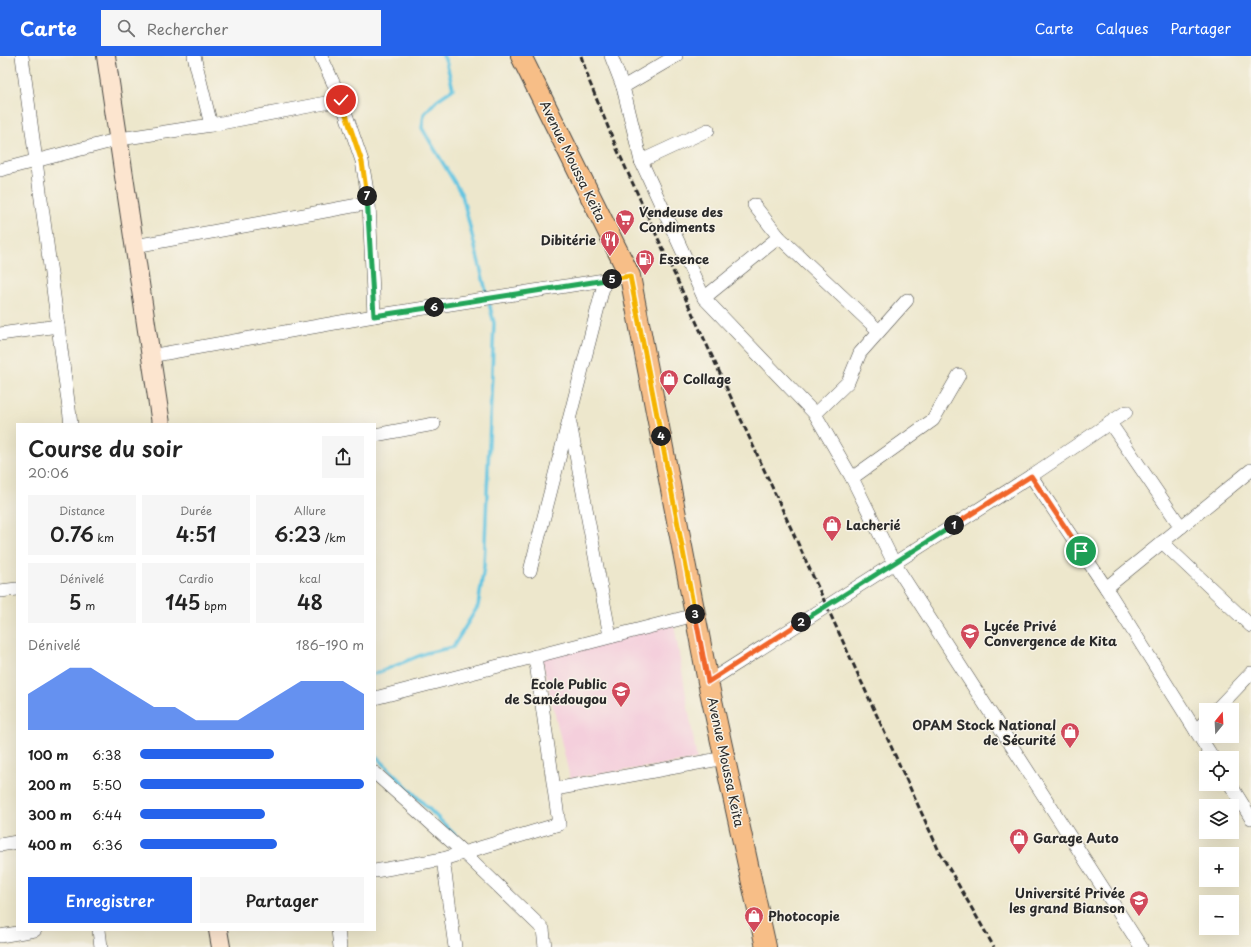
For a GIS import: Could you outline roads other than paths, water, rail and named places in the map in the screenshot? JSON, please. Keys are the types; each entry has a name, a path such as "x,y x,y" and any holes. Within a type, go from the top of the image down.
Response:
{"main road":[{"name":"Avenue Moussa Keïta","path":"521,56 630,276 708,682 766,947"}],"street":[{"path":"22,56 71,423"},
{"path":"106,56 120,139 161,423"},
{"path":"194,56 211,125"},
{"path":"321,56 341,100 362,162 369,203 374,316"},
{"path":"611,56 623,87 641,161 704,298 815,414 852,478 894,563 1141,947"},
{"path":"623,87 676,56"},
{"path":"0,170 120,139 211,125 341,100"},
{"path":"641,161 708,130"},
{"path":"135,246 369,203"},
{"path":"754,205 779,237 879,331"},
{"path":"704,298 779,237"},
{"path":"150,356 374,316 630,276"},
{"path":"530,571 604,280"},
{"path":"815,414 848,382 860,353 907,300"},
{"path":"0,334 58,326"},
{"path":"852,478 933,420 958,374"},
{"path":"708,682 1031,476 1126,412"},
{"path":"569,418 610,636"},
{"path":"376,435 434,424"},
{"path":"1110,424 1181,527"},
{"path":"1106,588 1251,470"},
{"path":"1031,476 1106,588 1209,751"},
{"path":"1162,542 1251,626"},
{"path":"0,591 16,589"},
{"path":"376,698 695,615"},
{"path":"376,871 443,859 560,824 535,656"},
{"path":"1223,703 1251,673"},
{"path":"1196,731 1199,728"},
{"path":"555,789 725,758"},
{"path":"376,774 463,852 543,929 545,947"},
{"path":"1234,791 1251,818"},
{"path":"0,845 16,842"},
{"path":"443,859 455,947"},
{"path":"0,936 29,931"},
{"path":"99,931 101,947"},
{"path":"218,931 221,947"},
{"path":"338,931 340,947"}],"waterway":[{"path":"376,674 426,653 453,647 478,606 484,567 494,323 462,195 422,128 424,114 437,100 453,89 446,61 443,56"},
{"path":"376,756 469,849"}],"railway":[{"path":"581,56 590,83 617,149 939,851 994,947"}],"place":[{"name":"Vendeuse des Condiments","path":"625,236"},
{"name":"Dibitérie","path":"610,257"},
{"name":"Essence","path":"645,276"},
{"name":"Collage","path":"669,396"},
{"name":"Lacherié","path":"832,542"},
{"name":"Lycée Privé Convergence de Kita","path":"970,650"},
{"name":"Ecole Public de Samédougou","path":"621,708"},
{"name":"OPAM Stock National de Sécurité","path":"1070,749"},
{"name":"Garage Auto","path":"1019,855"},
{"name":"Université Privée les grand Bianson","path":"1139,917"},
{"name":"Photocopie","path":"754,933"}]}
